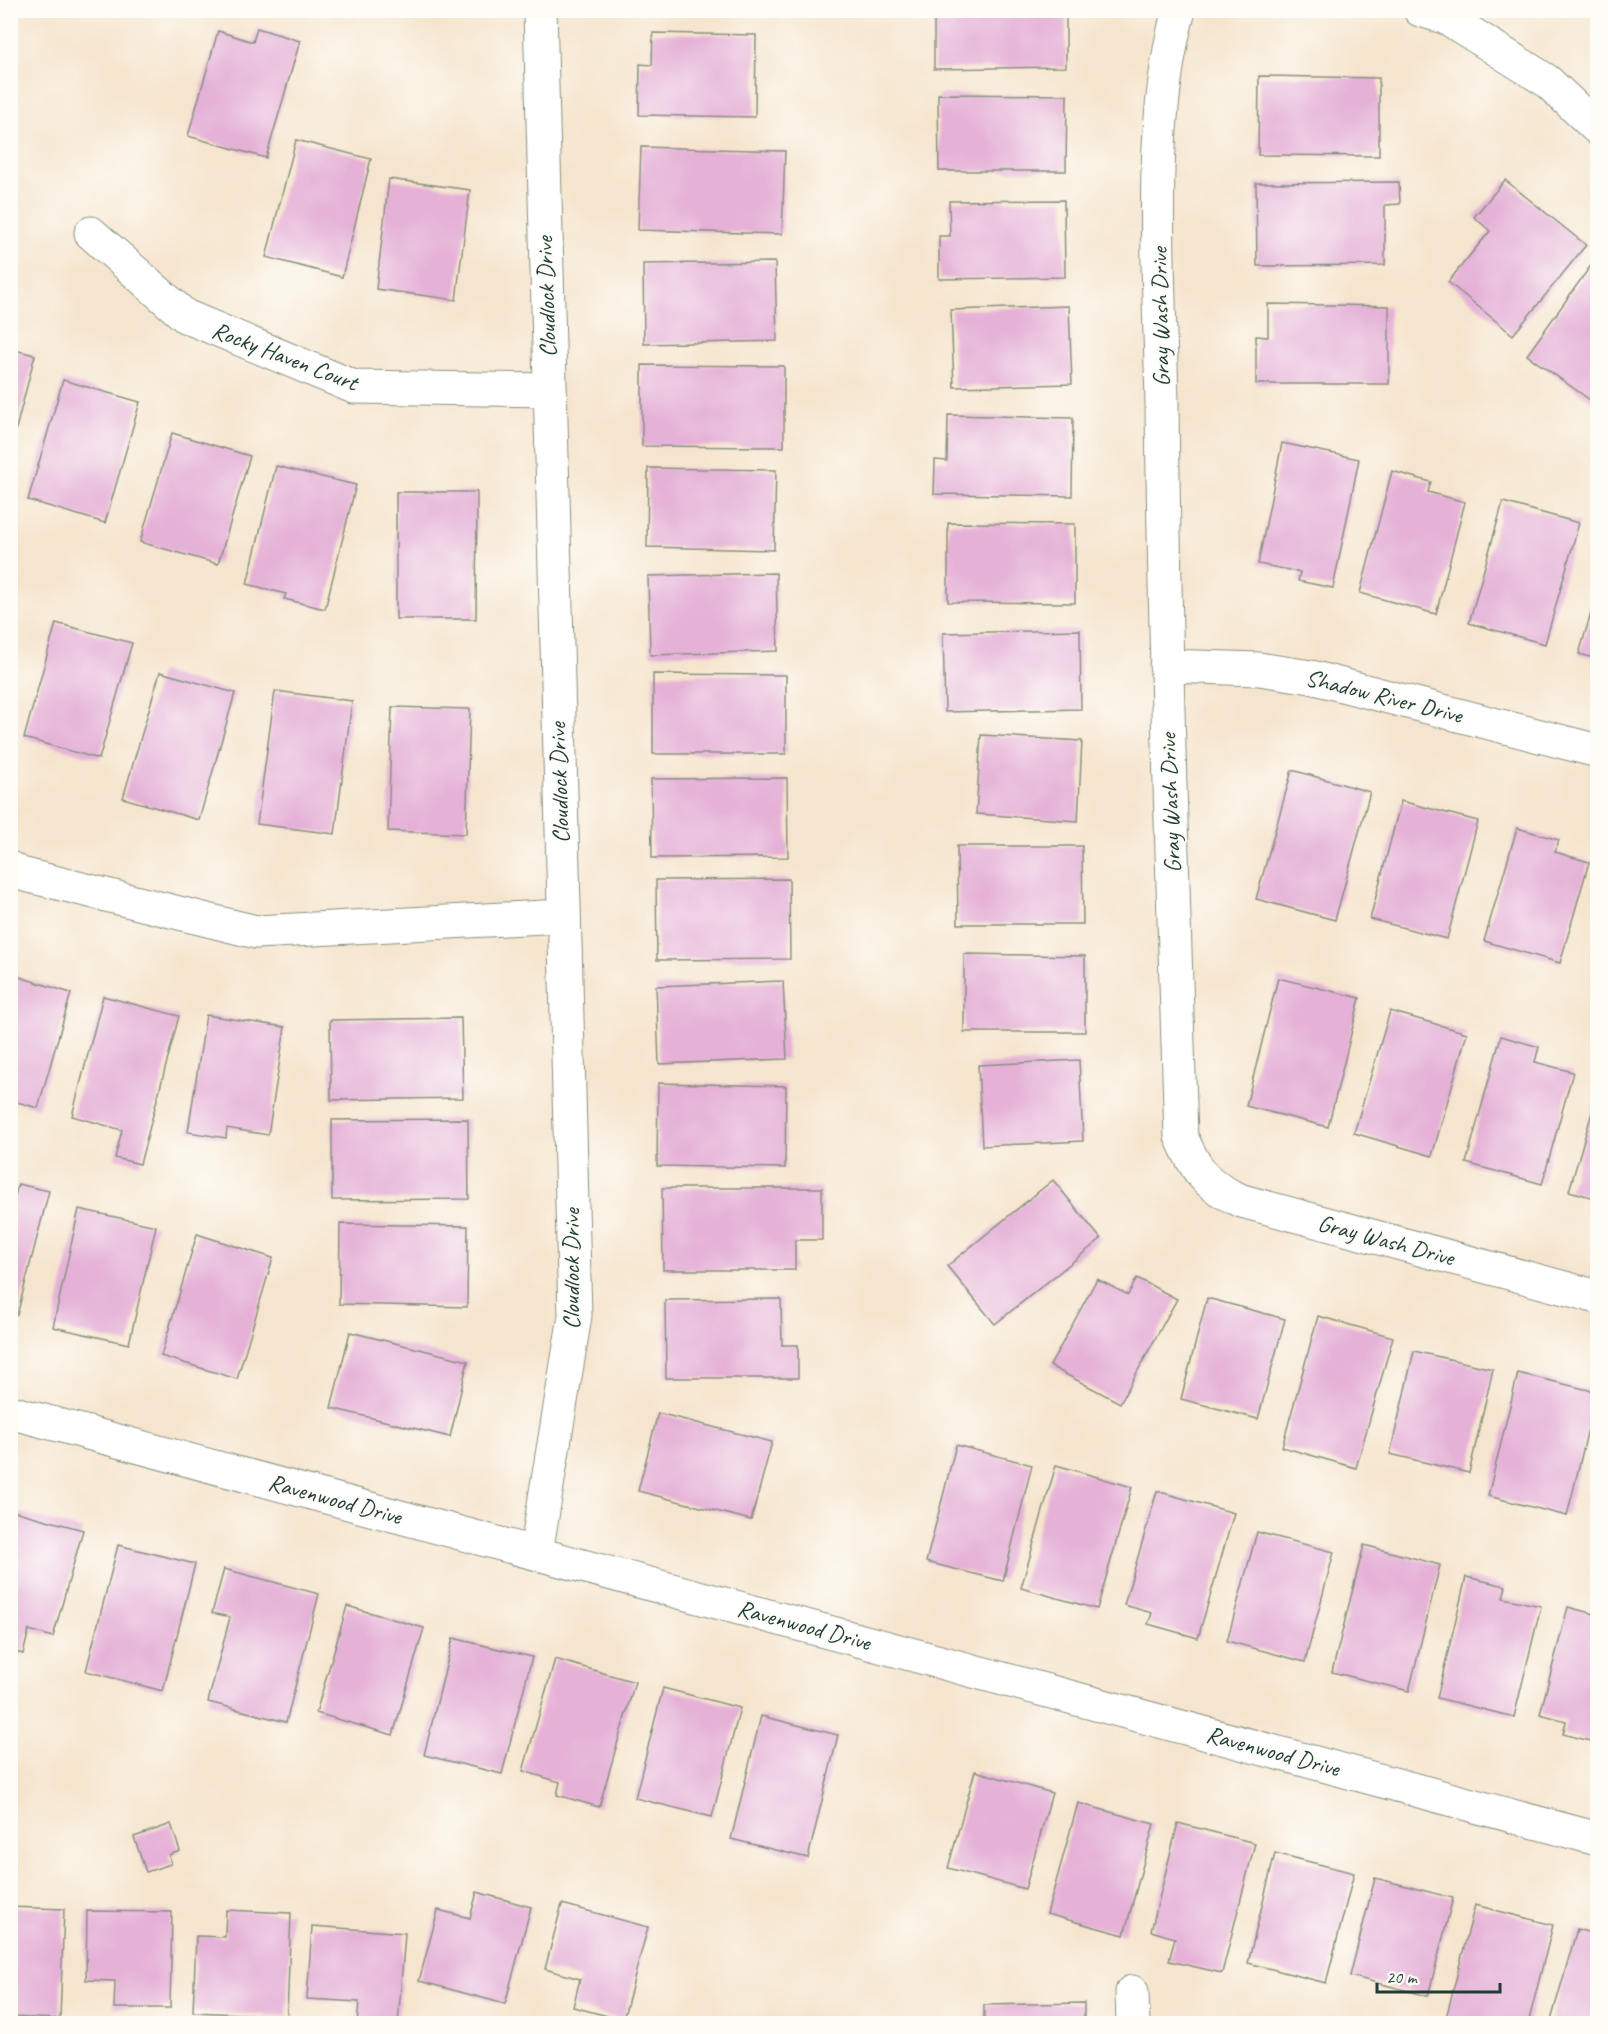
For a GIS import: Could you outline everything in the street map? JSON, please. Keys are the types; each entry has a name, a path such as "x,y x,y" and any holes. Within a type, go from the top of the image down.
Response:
{"street":[{"name":"Cloudlock Drive","path":"536,1553 574,1316 540,10"},
{"name":"Gray Wash Drive","path":"1179,10 1170,40 1164,81 1159,204 1166,666 1181,1136 1191,1160 1204,1178 1220,1191 1242,1201 1598,1297"},
{"path":"1420,10 1447,18 1547,81 1598,129"},
{"name":"Rocky Haven Court","path":"91,233 185,316 354,387 549,390"},
{"name":"Shadow River Drive","path":"1166,666 1259,669 1311,676 1598,751"},
{"path":"10,868 21,874 256,932 564,916"},
{"name":"Ravenwood Drive","path":"10,1412 1598,1839"},
{"path":"1132,1992 1133,2024"}],"building":[{"path":"934,10 1066,10 1066,67 934,69"},
{"path":"257,28 300,41 266,158 188,136 218,31 253,42"},
{"path":"653,33 756,35 755,117 639,115 640,64 652,65"},
{"path":"1259,76 1379,78 1379,156 1258,155"},
{"path":"938,94 1067,95 1066,171 939,171"},
{"path":"296,140 371,159 342,277 266,257"},
{"path":"641,147 785,151 782,234 638,230"},
{"path":"389,179 470,190 456,300 376,289"},
{"path":"1505,180 1586,245 1513,335 1448,282 1490,231 1474,217"},
{"path":"1399,182 1400,204 1385,205 1385,265 1257,266 1256,183"},
{"path":"1064,200 1065,277 939,279 939,236 950,236 949,201"},
{"path":"1594,261 1598,264 1598,395 1593,402 1527,355"},
{"path":"775,262 777,341 644,344 643,264"},
{"path":"1268,304 1389,306 1389,384 1256,384 1256,336 1268,337"},
{"path":"1069,306 1072,384 954,387 951,310"},
{"path":"10,349 35,355 11,448 10,448"},
{"path":"642,365 784,366 784,447 642,446"},
{"path":"63,380 140,402 105,523 28,500"},
{"path":"948,415 1073,418 1072,496 934,494 935,460 947,461"},
{"path":"172,433 250,456 218,564 140,542"},
{"path":"1282,443 1359,459 1333,588 1298,581 1300,572 1258,564"},
{"path":"276,466 356,485 325,609 284,599 286,594 247,584"},
{"path":"648,468 776,470 774,550 647,547"},
{"path":"1392,471 1431,482 1428,492 1465,502 1436,614 1360,593"},
{"path":"396,492 477,492 476,619 396,619"},
{"path":"1503,502 1579,523 1545,644 1469,623"},
{"path":"948,523 1075,524 1075,603 948,602"},
{"path":"776,573 778,651 650,655 648,576"},
{"path":"1598,589 1598,659 1579,654"},
{"path":"56,623 132,643 99,759 24,738"},
{"path":"1080,630 1081,709 945,712 943,633"},
{"path":"160,672 235,693 199,820 123,798"},
{"path":"653,674 786,675 786,754 653,754"},
{"path":"275,691 352,701 335,834 257,824"},
{"path":"392,707 470,709 466,834 388,831"},
{"path":"981,735 1082,741 1078,821 976,814"},
{"path":"1292,770 1370,792 1335,920 1256,899"},
{"path":"787,778 788,857 652,858 651,779"},
{"path":"1401,801 1478,821 1447,939 1370,919"},
{"path":"1517,828 1559,840 1555,852 1589,862 1560,963 1484,941"},
{"path":"957,846 1082,846 1083,924 958,924"},
{"path":"789,879 790,959 657,960 656,880"},
{"path":"964,954 1085,956 1085,1032 964,1032"},
{"path":"10,974 71,993 38,1108 10,1100"},
{"path":"1278,978 1360,998 1328,1127 1246,1106"},
{"path":"783,981 787,1059 659,1064 656,986"},
{"path":"103,996 179,1016 140,1164 115,1158 122,1130 72,1116"},
{"path":"1390,1011 1467,1033 1432,1156 1354,1133"},
{"path":"206,1015 285,1027 268,1135 227,1128 226,1138 188,1132"},
{"path":"461,1018 463,1098 331,1100 330,1020"},
{"path":"1501,1036 1539,1047 1535,1062 1573,1072 1542,1184 1466,1163"},
{"path":"1079,1060 1083,1141 982,1146 978,1065"},
{"path":"658,1083 786,1086 785,1168 657,1166"},
{"path":"1598,1092 1598,1199 1569,1191"},
{"path":"468,1119 469,1199 332,1200 332,1120"},
{"path":"1053,1180 1101,1239 995,1324 947,1266"},
{"path":"18,1184 49,1191 17,1315 10,1313 10,1195 15,1196"},
{"path":"662,1188 822,1188 822,1240 795,1240 795,1270 663,1270"},
{"path":"79,1209 156,1226 129,1344 53,1327"},
{"path":"340,1224 468,1226 467,1307 339,1304"},
{"path":"197,1234 273,1258 237,1379 161,1356"},
{"path":"1137,1278 1177,1299 1120,1403 1050,1366 1097,1279 1128,1295"},
{"path":"1207,1298 1285,1319 1258,1419 1181,1399"},
{"path":"781,1299 782,1345 798,1345 798,1378 666,1378 665,1300"},
{"path":"1318,1316 1393,1337 1356,1468 1282,1447"},
{"path":"350,1332 468,1361 450,1437 331,1408"},
{"path":"1414,1351 1493,1369 1469,1473 1390,1454"},
{"path":"1518,1373 1597,1392 1567,1516 1488,1496"},
{"path":"658,1413 772,1442 751,1520 638,1491"},
{"path":"956,1445 1032,1465 1003,1581 926,1562"},
{"path":"1056,1465 1132,1487 1097,1609 1021,1588"},
{"path":"1157,1491 1234,1513 1198,1638 1148,1624 1152,1613 1124,1605"},
{"path":"10,1510 83,1530 53,1637 29,1630 23,1654 10,1651"},
{"path":"1257,1532 1334,1552 1305,1662 1227,1641"},
{"path":"118,1545 195,1564 163,1691 86,1671"},
{"path":"1364,1545 1440,1565 1409,1691 1332,1672"},
{"path":"224,1569 319,1594 286,1722 208,1702 230,1617 212,1613"},
{"path":"1466,1577 1506,1586 1503,1598 1541,1606 1514,1717 1437,1698"},
{"path":"347,1606 424,1628 393,1735 316,1713"},
{"path":"1568,1607 1598,1615 1598,1743 1563,1734 1566,1721 1540,1714"},
{"path":"453,1638 532,1657 502,1774 424,1755"},
{"path":"555,1659 635,1682 599,1807 557,1795 560,1782 523,1771"},
{"path":"663,1688 740,1708 712,1817 635,1798"},
{"path":"761,1716 838,1735 808,1858 731,1839"},
{"path":"975,1771 1052,1793 1025,1889 948,1868"},
{"path":"1078,1803 1154,1824 1124,1935 1047,1914"},
{"path":"1178,1823 1255,1843 1222,1973 1169,1961 1175,1938 1151,1931"},
{"path":"171,1824 180,1851 169,1855 171,1864 146,1872 134,1837"},
{"path":"1275,1853 1354,1873 1326,1983 1248,1963"},
{"path":"1375,1878 1453,1898 1428,1996 1350,1976"},
{"path":"477,1892 531,1907 505,2004 419,1981 438,1910 470,1918"},
{"path":"562,1904 648,1927 623,2020 573,2007 580,1979 545,1969"},
{"path":"1475,1905 1553,1925 1528,2024 1469,2024 1446,2018"},
{"path":"10,1907 64,1909 60,2019 10,2017"},
{"path":"226,1910 291,1913 287,2016 193,2012 196,1936 225,1937"},
{"path":"87,1911 172,1912 170,2008 114,2008 115,1981 86,1980"},
{"path":"312,1926 405,1933 398,2024 357,2024 359,2002 307,1999"},
{"path":"1577,1929 1598,1935 1598,2024 1550,2024"},
{"path":"1084,2003 1084,2024 984,2024 984,2005"}]}
